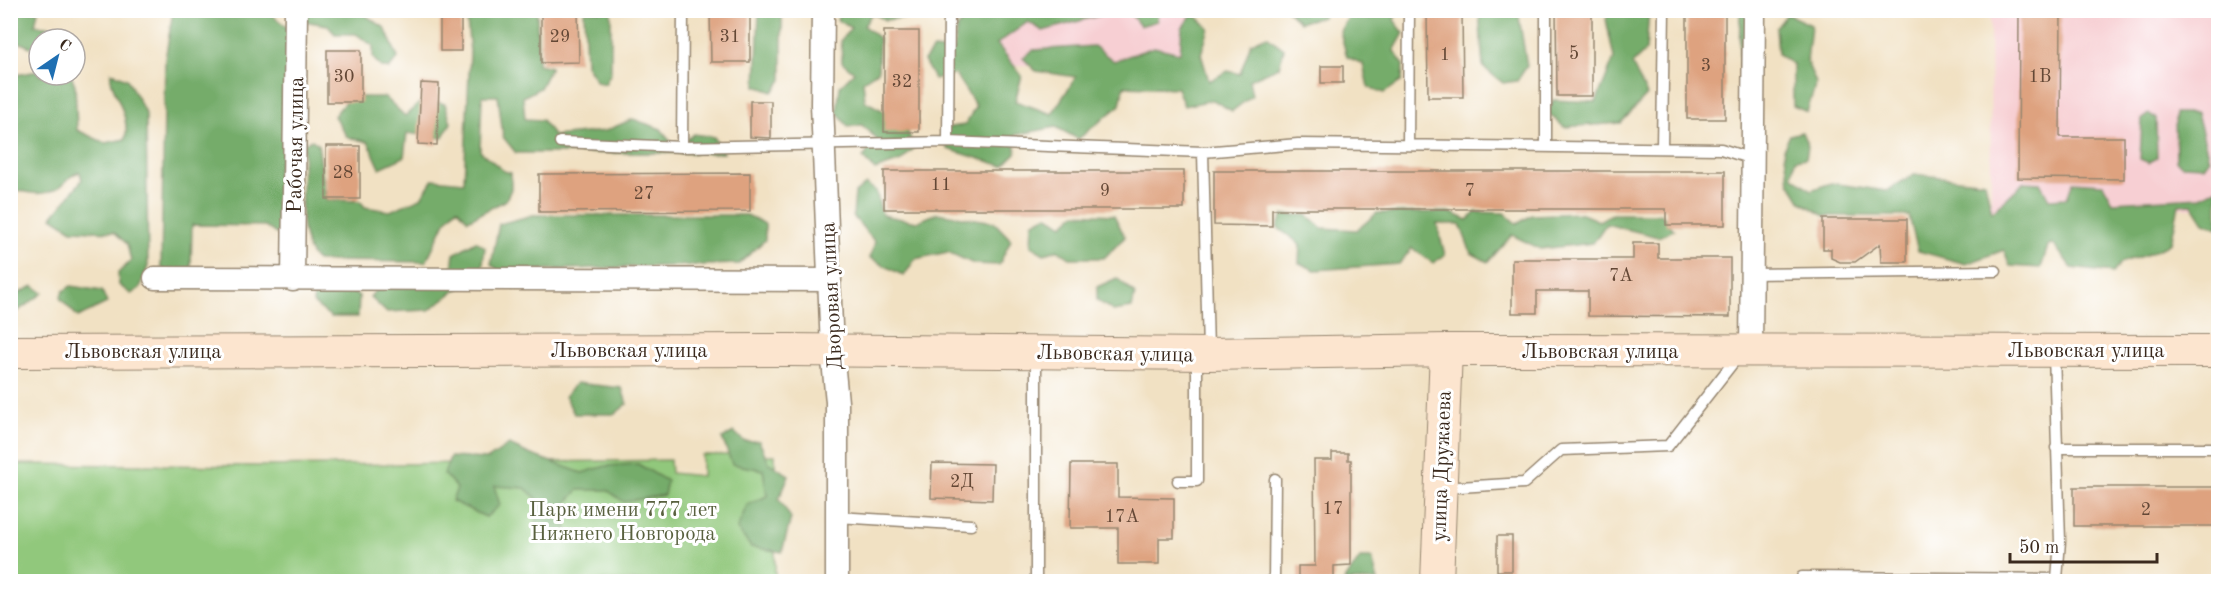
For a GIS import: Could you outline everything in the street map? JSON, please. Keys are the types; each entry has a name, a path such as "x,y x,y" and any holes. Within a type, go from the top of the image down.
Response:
{"main road":[{"name":"Львовская улица","path":"10,352 832,350 1202,354 1446,350 2218,351"},
{"name":"улица Дружаева","path":"1437,582 1446,350"}],"street":[{"name":"Рабочая улица","path":"293,280 296,10"},
{"name":"Дворовая улица","path":"823,10 822,104 832,350 837,402 837,582"},
{"path":"1746,351 1752,274 1754,10"},
{"path":"155,278 830,280"}],"lane":[{"path":"682,147 683,10"},
{"path":"948,142 949,10"},
{"path":"1408,146 1409,10"},
{"path":"1546,10 1546,147"},
{"path":"1662,148 1664,10"},
{"path":"560,142 682,147 824,142 948,142 1203,152 1298,144 1662,148 1721,149 1752,159"},
{"path":"1178,481 1197,481 1202,354 1203,152"},
{"path":"1752,274 1996,271"},
{"path":"1802,577 2059,580 2060,541 2054,350"},
{"path":"1439,488 1524,483 1561,450 1668,447 1746,351"},
{"path":"1036,352 1036,582"},
{"path":"2056,448 2218,448"},
{"path":"1274,582 1275,479"},
{"path":"837,517 971,525"}],"shaded area":[{"path":"992,11 1197,11 1198,67 993,65"},
{"path":"1990,11 2218,11 2218,208 1991,209"}],"green space":[{"path":"13,11 38,11 35,25 53,27 27,27 27,46 14,40"},
{"path":"173,11 267,11 287,27 289,128 277,174 285,181 285,227 276,234 265,226 192,225 191,269 172,277 161,267 165,60"},
{"path":"300,11 359,11 385,28 398,58 389,69 381,67 373,58 373,46 356,34 335,34 327,25 304,21"},
{"path":"466,11 537,11 538,64 551,67 540,88 523,97 525,119 542,120 554,136 605,131 633,119 661,129 675,148 694,134 714,137 724,153 516,153 503,137 498,96 482,96 480,151 504,171 511,173 511,189 506,200 468,220 457,208 445,222 426,262 317,261 310,251 302,223 304,143 312,140 318,144 326,200 360,201 365,207 390,211 421,198 433,179 464,182 470,52"},
{"path":"584,11 611,11 611,73 605,84 597,82 586,65"},
{"path":"759,11 782,11 782,80 773,92 756,86"},
{"path":"840,11 934,11 932,15 885,20 872,13 864,26 879,38 878,71 863,81 865,101 904,122 914,148 901,161 875,170 863,158 877,139 862,125 848,127 837,112 840,86 854,72 842,62 841,40 851,28 837,20"},
{"path":"972,11 1116,11 1043,31 1028,22 997,44 1022,76 1015,101 1052,114 1076,77 1036,71 1023,58 1033,50 1094,46 1114,61 1154,47 1180,53 1182,28 1193,13 1209,28 1201,54 1209,81 1228,71 1240,74 1251,43 1267,36 1284,49 1279,67 1249,80 1252,96 1232,111 1213,100 1184,106 1177,88 1124,86 1120,105 1078,139 1056,127 1015,135 1016,153 1003,166 947,149 943,128 965,125 976,106 955,74 934,79 924,61 933,49 953,51 957,28"},
{"path":"1128,11 1158,11 1157,21 1140,26"},
{"path":"1288,11 1324,11 1323,17 1300,22"},
{"path":"1376,11 1398,11 1394,20 1404,33 1394,51 1403,64 1402,81 1384,93 1368,87 1363,64 1347,57 1340,31 1350,14 1370,19"},
{"path":"1479,11 1518,11 1527,66 1517,81 1503,83 1483,67"},
{"path":"1610,11 1649,11 1646,50 1632,64 1647,95 1621,123 1564,127 1548,113 1553,100 1596,102 1614,58 1606,19"},
{"path":"1740,11 1759,11 1748,73 1739,68"},
{"path":"1787,14 1811,25 1807,62 1816,83 1807,112 1793,106 1793,65 1778,54 1776,28"},
{"path":"111,72 127,79 146,114 148,266 140,288 131,294 119,285 118,273 131,261 127,244 114,232 72,230 52,217 82,180 80,172 49,192 36,194 11,189 10,76 27,73 27,87 75,87 77,130 105,143 125,139 125,120 112,85"},
{"path":"349,97 385,97 405,116 425,98 445,104 451,123 442,138 407,133 404,157 380,168 368,142 347,137 334,116"},
{"path":"2175,113 2197,113 2209,159 2204,166 2182,165 2176,161"},
{"path":"2149,114 2156,118 2157,157 2149,163 2140,159 2142,119"},
{"path":"1802,132 1808,146 1806,158 1795,160 1792,176 1811,190 1831,183 1887,191 1914,174 1985,182 1992,212 2024,182 2040,183 2049,199 2067,198 2073,182 2103,184 2113,202 2201,197 2218,188 2218,228 2204,223 2192,204 2179,205 2171,243 2149,254 2122,262 2112,273 2072,268 2054,245 2048,246 2041,268 2010,266 2004,250 1966,264 1918,251 1909,216 1825,216 1801,202 1789,182 1784,148 1790,135"},
{"path":"866,184 876,191 882,215 917,222 937,213 994,222 1011,240 999,265 974,264 948,252 915,259 904,276 870,258 875,242 853,216 855,193"},
{"path":"1449,212 1468,220 1476,212 1504,213 1517,224 1532,215 1580,213 1599,221 1612,214 1661,214 1674,230 1658,237 1606,224 1593,243 1540,249 1512,235 1488,262 1471,253 1460,224 1437,224 1445,255 1433,263 1412,248 1399,264 1315,270 1299,263 1300,244 1277,227 1283,215 1307,215 1322,228 1357,230 1377,213"},
{"path":"1076,213 1114,215 1125,237 1104,258 1070,258 1058,250 1044,254 1031,246 1032,223 1047,215 1063,225"},
{"path":"533,215 747,215 765,224 765,240 739,264 499,271 491,264 499,224"},
{"path":"476,241 485,247 482,271 429,310 386,312 370,297 386,278 452,269 454,254"},
{"path":"1117,278 1135,294 1132,308 1113,311 1097,300 1097,287"},
{"path":"339,284 359,296 358,317 331,317 313,303 315,289"},
{"path":"33,286 43,293 11,316 11,297"},
{"path":"71,286 102,291 107,303 78,317 60,298 63,291"},
{"path":"576,383 622,388 627,404 615,414 574,414 565,396"},
{"path":"734,432 744,441 759,441 769,463 789,475 779,499 791,518 782,552 751,547 737,529 747,505 767,496 763,470 732,464 722,438"},
{"path":"509,445 582,473 606,466 638,464 667,481 664,495 624,502 607,490 578,490 560,510 568,532 549,538 536,522 545,506 525,488 494,486 500,505 486,517 452,501 457,488 444,474 450,457 488,459"},
{"name":"Парк имени 777 лет Нижнего Новгорода","path":"702,455 775,455 775,581 11,582 11,464 265,466 670,460 671,473 702,476"},
{"path":"1360,558 1372,558 1378,581 1344,581"}],"building":[{"path":"440,10 461,10 461,51 440,51"},
{"path":"541,10 578,10 579,62 541,63"},
{"path":"710,10 750,10 750,62 711,62"},
{"path":"1427,10 1462,10 1463,97 1428,97"},
{"path":"1556,10 1592,10 1592,96 1557,96"},
{"path":"1687,10 1725,10 1725,119 1687,119"},
{"path":"2019,10 2061,10 2060,137 2124,137 2124,179 2018,178"},
{"path":"884,31 919,31 919,132 884,132"},
{"path":"327,50 361,50 361,102 327,102"},
{"path":"1321,66 1343,66 1343,83 1321,83"},
{"path":"421,83 439,84 437,145 418,144"},
{"path":"750,101 771,101 771,138 750,137"},
{"path":"326,146 360,146 360,199 326,199"},
{"path":"884,171 1184,171 1184,209 884,209"},
{"path":"1214,171 1725,171 1725,225 1666,225 1666,209 1272,209 1272,226 1214,225"},
{"path":"750,173 750,211 539,212 539,174"},
{"path":"1823,219 1907,219 1907,262 1881,262 1880,244 1855,262 1840,262 1831,258 1831,249 1823,249"},
{"path":"1633,243 1658,243 1658,258 1730,258 1730,317 1588,316 1588,291 1537,291 1537,313 1512,313 1512,259 1633,259"},
{"path":"1332,453 1348,453 1348,460 1351,460 1351,565 1334,566 1334,582 1298,582 1298,566 1315,566 1314,460 1332,460"},
{"path":"932,463 993,464 992,500 931,498"},
{"path":"1071,464 1118,464 1118,497 1174,498 1174,538 1159,538 1159,564 1118,564 1118,528 1070,528"},
{"path":"2074,487 2218,487 2218,526 2074,526"},
{"path":"1497,536 1512,536 1512,571 1497,571"}]}
